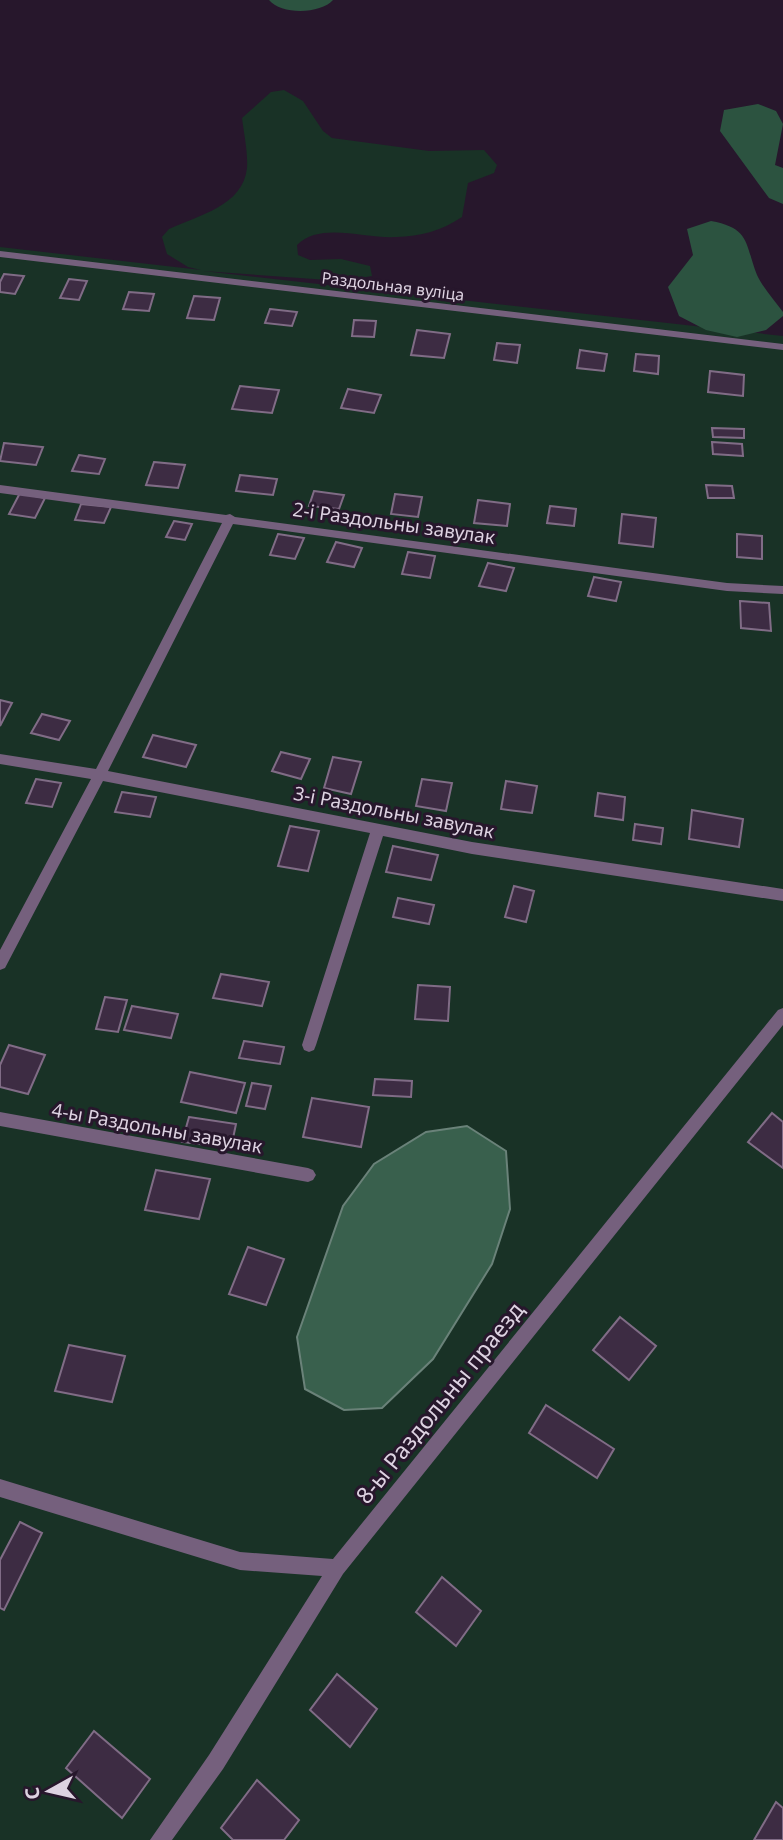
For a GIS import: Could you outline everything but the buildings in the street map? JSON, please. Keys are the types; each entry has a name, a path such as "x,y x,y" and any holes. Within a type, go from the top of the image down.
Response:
{"street":[{"name":"Раздольная вуліца","path":"0,254 783,347"},
{"name":"2-і Раздольны завулак","path":"0,489 230,517 713,585 783,590"},
{"path":"0,964 100,775 230,517"},
{"name":"3-і Раздольны завулак","path":"0,759 100,775 472,848 783,895"},
{"path":"309,1045 378,829"},
{"name":"8-ы Раздольны праезд","path":"160,1840 216,1762 337,1568 783,1014"},
{"name":"4-ы Раздольны завулак","path":"0,1119 308,1175"},
{"path":"0,1488 240,1561 337,1568"}],"shaded area":[{"path":"269,0 333,0 320,8 301,11 282,8"},
{"path":"284,90 303,101 323,131 332,138 429,151 484,150 497,165 494,173 468,183 462,217 438,229 396,237 331,232 307,238 297,245 298,255 310,260 341,259 370,266 372,276 342,281 203,271 783,336 783,1840 0,1840 0,247 201,270 188,267 167,254 162,237 169,229 218,208 237,192 244,181 247,168 242,118 271,92"},
{"path":"758,104 776,111 783,124 775,165 783,168 783,204 769,198 720,131 724,110"},
{"path":"711,221 724,224 740,233 760,280 783,312 783,316 766,330 737,337 706,330 679,316 668,287 693,255 687,229"},
{"path":"467,1126 506,1151 510,1209 492,1264 433,1359 382,1408 344,1410 305,1389 297,1337 343,1206 374,1164 426,1132"}]}
